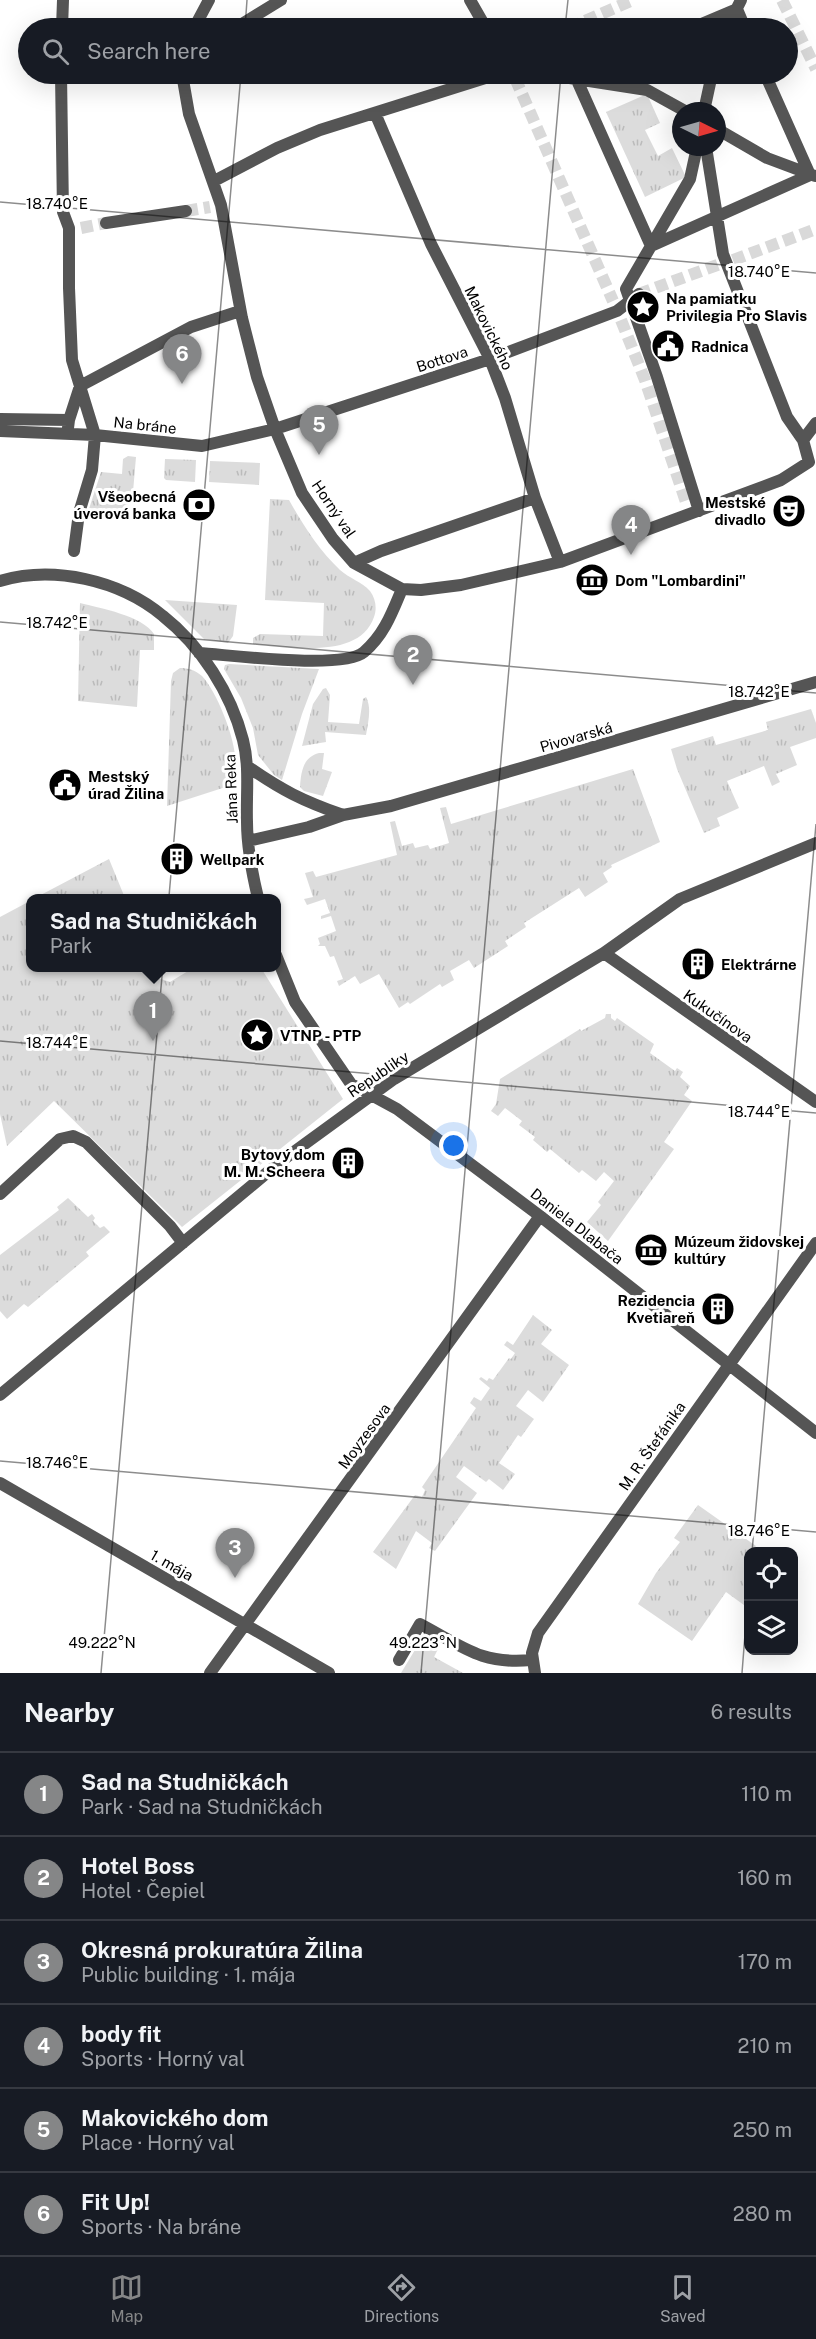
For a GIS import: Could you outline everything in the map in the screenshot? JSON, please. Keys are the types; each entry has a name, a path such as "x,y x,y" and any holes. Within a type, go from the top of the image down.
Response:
{"street":[{"path":"62,18 63,0"},
{"path":"199,18 209,0"},
{"path":"252,18 281,0"},
{"path":"470,0 480,18"},
{"path":"712,18 739,5"},
{"name":"Na bráne","path":"62,84 63,212 75,228 69,288 72,360 95,435 202,446 274,429"},
{"name":"Horný val","path":"184,84 189,114 214,182 216,206 240,311 257,377 274,429 302,493 333,539 354,563 402,589 421,591 461,585 560,562 692,510 781,480 813,462"},
{"path":"214,182 277,148 320,130 466,84"},
{"path":"584,84 651,246"},
{"path":"619,84 647,90 672,104"},
{"path":"706,102 710,84"},
{"path":"770,84 813,176"},
{"name":"Makovického","path":"375,113 431,244 489,359 505,398 535,498 560,562"},
{"path":"726,134 767,158 813,176"},
{"path":"692,510 632,295 651,246 690,179 695,156"},
{"path":"707,156 726,260 787,417 803,440 813,462"},
{"path":"651,246 813,176"},
{"path":"106,223 186,211"},
{"name":"Bottova","path":"274,429 489,359 617,311 632,295"},
{"path":"68,426 80,386 190,327 240,311"},
{"path":"0,419 68,426 95,435 93,470 80,513 74,552"},
{"path":"803,440 816,423"},
{"path":"0,430 68,426"},
{"path":"354,563 381,551 535,498"},
{"name":"Jána Reka","path":"0,581 39,573 72,577 118,590 163,615 199,653 217,678 237,719 244,743 247,766 249,859 257,894"},
{"path":"199,653 325,661 347,660 363,653 383,632 402,589"},
{"name":"Pivovarská","path":"248,841 309,827 343,815 403,803 816,682"},
{"path":"247,766 285,792 343,815"},
{"name":"Republiky","path":"0,1395 280,1162 394,1079 603,953 680,899 816,843"},
{"name":"Kukučínova","path":"603,953 816,1102"},
{"path":"281,968 295,1002 351,1084 370,1096"},
{"name":"Daniela Dlabača","path":"370,1096 397,1109 540,1216 816,1433"},
{"path":"0,1194 60,1139 73,1137 86,1142 170,1226 183,1243"},
{"name":"Moyzesova","path":"210,1673 540,1216"},
{"name":"M. R. Štefánika","path":"531,1660 538,1633 816,1243"},
{"name":"1. mája","path":"0,1483 328,1673"},
{"path":"399,1660 420,1624 482,1657 502,1661 531,1660 535,1673"}],"green space":[{"path":"647,94 660,123 645,130 658,156 672,148 672,156 676,156 686,177 645,197 606,112"},
{"path":"128,456 136,457 133,492 129,494 128,517 87,515 101,472 122,474 123,459"},
{"path":"165,459 196,460 195,482 166,480 164,478"},
{"path":"210,461 260,463 259,485 209,482"},
{"path":"270,499 289,500 325,554 340,570 372,594 375,604 374,617 366,631 354,640 321,648 253,644 253,638 260,634 323,636 324,603 265,600"},
{"path":"165,600 237,605 233,636 228,643 204,639"},
{"path":"80,603 109,610 141,622 154,634 154,650 140,650 137,707 78,701"},
{"path":"225,665 319,669 302,714 282,780 274,775 258,755 253,728 241,698 224,669"},
{"path":"180,668 197,672 202,676 219,702 234,746 235,784 167,806 171,681 173,673"},
{"path":"326,688 330,695 328,722 359,724 363,699 366,697 369,711 366,735 325,732 326,742 302,746 313,704"},
{"path":"811,709 816,723 816,738 790,747 797,765 776,774 780,782 772,786 764,766 727,781 739,808 717,818 720,826 704,833 671,749 713,736 716,745 768,730 766,722"},
{"path":"319,753 324,753 322,769 332,772 323,796 304,791 300,787 306,762"},
{"path":"633,769 660,842 611,865 612,867 603,873 608,882 585,897 579,888 524,923 526,927 505,941 508,946 474,968 469,960 450,971 454,980 442,987 440,984 410,1004 408,1002 399,1008 379,974 360,984 355,976 339,986 337,981 343,979 334,956 330,957 325,946 318,946 320,944 318,938 336,931 331,916 321,919 321,916 330,913 325,899 307,905 304,899 313,897 305,873 313,871 316,877 397,855 390,822 395,821 402,846 413,843 415,848 428,845 430,849 449,843 440,808 446,807 451,824"},
{"path":"109,859 123,894 43,894"},
{"path":"26,903 26,972 154,972 158,978 170,982 186,972 264,972 343,1099 182,1227 54,1101 7,1146 0,1114 0,917"},
{"path":"606,1014 611,1014 611,1018 615,1021 617,1018 654,1044 650,1053 675,1071 677,1068 683,1072 680,1077 690,1086 684,1095 692,1101 664,1142 674,1149 608,1241 587,1222 601,1205 598,1202 614,1181 604,1172 596,1181 582,1170 579,1173 550,1149 547,1152 533,1140 535,1137 519,1125 522,1121 505,1108 498,1116 491,1111 496,1104 500,1079 580,1029 581,1031 605,1018"},
{"path":"68,1198 88,1217 92,1214 95,1218 93,1221 100,1228 104,1226 110,1232 86,1252 89,1256 28,1307 24,1304 7,1319 0,1311 0,1255 59,1210 57,1207"},
{"path":"533,1315 552,1330 541,1344 569,1365 543,1402 528,1390 516,1406 534,1419 521,1437 518,1435 499,1463 515,1474 503,1490 489,1479 486,1482 464,1466 456,1477 477,1493 435,1551 429,1548 432,1543 416,1531 396,1569 373,1552 415,1495 422,1497 425,1490 422,1487 476,1408 470,1403 474,1397 481,1401 490,1388 479,1379 481,1377 487,1381 489,1378 493,1380 509,1358 511,1359 515,1353 504,1345 507,1341 513,1345"},
{"path":"698,1505 756,1546 744,1547 744,1605 726,1592 692,1641 638,1604 656,1573 680,1542 674,1538"},
{"path":"424,1635 440,1645 434,1657 463,1673 401,1673"}],"tunnel":[{"path":"592,18 633,0"},
{"path":"782,0 791,18"},
{"path":"798,32 816,69"},
{"path":"518,84 613,301"},
{"path":"186,211 210,207"},
{"path":"81,228 106,223"},
{"path":"733,260 816,229"},
{"path":"639,294 720,264"},
{"path":"621,320 645,380 687,505"}],"place":[{"name":"Na pamiatku Privilegia Pro Slavis","path":"643,307"},
{"name":"Radnica","path":"668,346"},
{"name":"Fit Up!","path":"182,384"},
{"name":"Makovického dom","path":"319,455"},
{"name":"Všeobecná úverová banka","path":"199,505"},
{"name":"Mestské divadlo","path":"789,511"},
{"name":"body fit","path":"631,555"},
{"name":"Dom \"Lombardini\"","path":"592,580"},
{"name":"Hotel Boss","path":"413,685"},
{"name":"Mestský úrad Žilina","path":"65,785"},
{"name":"Wellpark","path":"177,859"},
{"name":"Elektrárne","path":"698,964"},
{"name":"VTNP - PTP","path":"257,1035"},
{"name":"Sad na Studničkách","path":"153,1041"},
{"name":"Bytový dom M. M. Scheera","path":"348,1163"},
{"name":"Múzeum židovskej kultúry","path":"651,1250"},
{"name":"Rezidencia Kvetiareň","path":"718,1309"},
{"name":"Okresná prokuratúra Žilina","path":"235,1578"}]}
